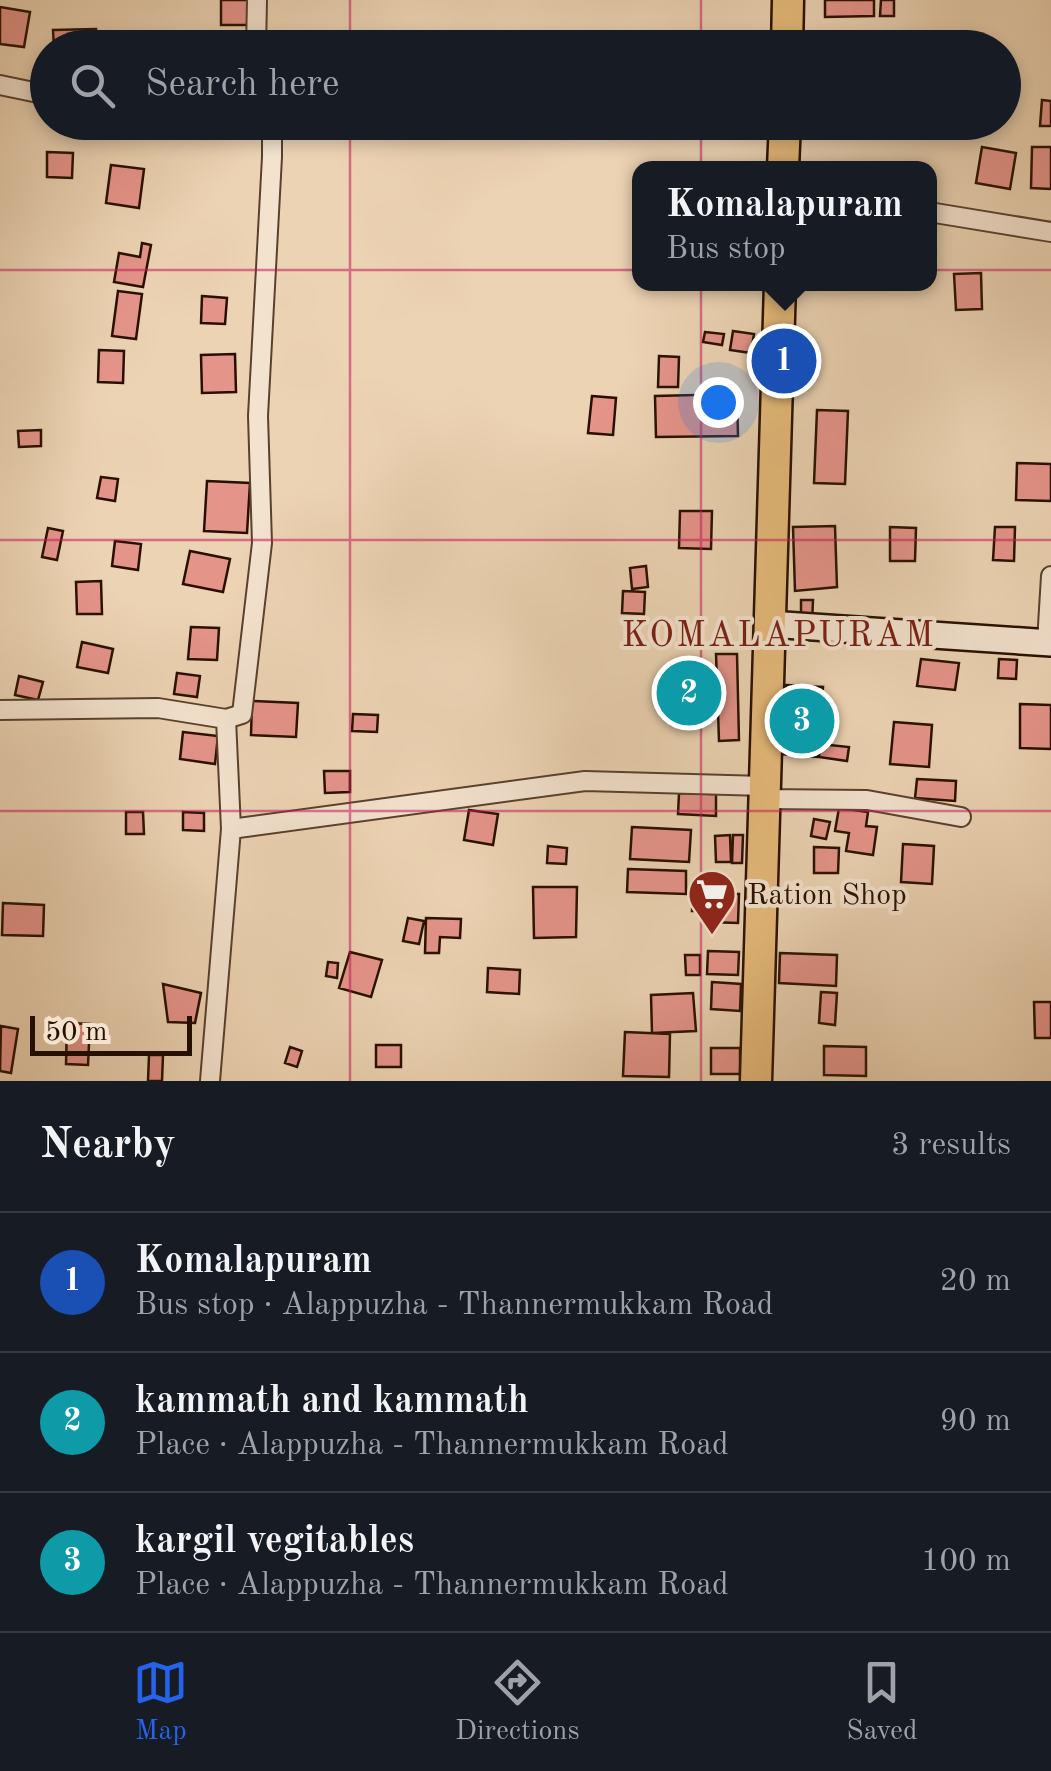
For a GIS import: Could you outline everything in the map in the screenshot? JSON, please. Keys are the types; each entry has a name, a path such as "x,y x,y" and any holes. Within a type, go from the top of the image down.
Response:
{"main road":[{"path":"787,30 788,0"},
{"path":"756,1081 780,291"},
{"path":"769,624 1049,643"}],"street":[{"path":"256,30 257,0"},
{"path":"0,85 30,91"},
{"path":"0,710 158,708 226,719 242,714 262,543 258,416 272,140"},
{"path":"937,213 1051,232"},
{"path":"1049,643 1051,576"},
{"path":"210,1081 230,829 226,719"},
{"path":"230,829 585,780 867,800 961,816"}],"building":[{"path":"221,0 249,0 250,25 221,25"},
{"path":"825,0 874,0 874,16 825,17"},
{"path":"881,0 894,0 894,16 880,16"},
{"path":"0,7 30,12 24,47 0,44"},
{"path":"1042,100 1051,101 1051,126 1040,126"},
{"path":"982,147 1016,153 1010,189 976,183"},
{"path":"1032,147 1051,147 1051,189 1031,188"},
{"path":"47,152 73,153 72,178 47,177"},
{"path":"111,165 144,169 139,208 106,203"},
{"path":"142,243 151,245 143,287 114,282 119,253 140,257"},
{"path":"981,273 982,309 956,310 954,274"},
{"path":"118,291 142,294 136,339 112,336"},
{"path":"202,296 227,298 225,324 201,323"},
{"path":"733,331 754,334 751,353 730,350"},
{"path":"705,332 724,334 722,345 703,342"},
{"path":"99,350 124,351 123,383 98,382"},
{"path":"235,354 236,392 202,393 201,355"},
{"path":"659,356 679,357 678,387 658,387"},
{"path":"737,394 738,436 656,437 655,396"},
{"path":"592,396 616,398 613,435 588,433"},
{"path":"817,410 848,411 845,484 814,483"},
{"path":"41,430 41,446 19,447 18,431"},
{"path":"1017,463 1051,464 1051,501 1016,500"},
{"path":"101,477 118,479 115,501 97,498"},
{"path":"207,481 250,483 247,533 204,531"},
{"path":"680,511 712,511 711,549 679,548"},
{"path":"835,526 837,587 795,591 793,527"},
{"path":"890,527 916,528 915,561 890,561"},
{"path":"995,527 1015,527 1014,561 993,560"},
{"path":"48,528 63,531 57,560 42,557"},
{"path":"115,541 141,544 138,570 112,566"},
{"path":"190,551 230,559 223,592 183,584"},
{"path":"646,566 648,587 632,589 630,568"},
{"path":"101,581 102,614 77,614 76,582"},
{"path":"623,591 645,592 644,614 622,613"},
{"path":"801,600 813,600 812,624 801,624"},
{"path":"191,627 219,628 217,660 188,659"},
{"path":"82,642 113,649 108,673 77,667"},
{"path":"716,654 737,654 739,740 719,741"},
{"path":"921,659 959,663 955,690 917,686"},
{"path":"999,659 1017,660 1016,679 998,678"},
{"path":"668,665 711,667 709,720 667,719"},
{"path":"177,673 200,676 197,697 174,694"},
{"path":"19,676 43,682 38,700 15,695"},
{"path":"786,685 823,687 818,757 782,754"},
{"path":"252,701 298,703 296,737 251,735"},
{"path":"1020,704 1051,705 1051,749 1020,748"},
{"path":"353,714 378,715 377,732 352,731"},
{"path":"894,722 932,725 929,767 890,764"},
{"path":"183,732 218,736 215,764 180,759"},
{"path":"820,744 849,747 847,761 819,757"},
{"path":"324,771 350,771 350,792 325,793"},
{"path":"917,779 956,781 955,801 915,798"},
{"path":"679,793 716,794 716,816 678,814"},
{"path":"839,808 868,812 866,826 877,827 873,855 846,851 849,833 835,831"},
{"path":"469,810 498,814 493,845 464,840"},
{"path":"126,812 143,812 144,834 126,834"},
{"path":"183,812 204,813 204,831 183,830"},
{"path":"814,819 830,822 826,839 811,836"},
{"path":"632,827 691,830 689,862 630,859"},
{"path":"730,835 731,862 716,862 715,836"},
{"path":"733,835 743,835 742,863 732,863"},
{"path":"903,844 934,846 932,884 901,882"},
{"path":"548,846 567,848 566,864 547,863"},
{"path":"814,847 839,848 838,873 814,873"},
{"path":"628,869 686,871 686,894 627,892"},
{"path":"533,887 577,887 576,937 534,938"},
{"path":"693,893 739,894 738,923 708,922 708,911 692,911"},
{"path":"3,903 44,905 43,936 2,935"},
{"path":"408,918 424,921 419,944 403,941"},
{"path":"426,918 461,919 460,938 440,937 439,953 425,953"},
{"path":"708,951 739,952 738,975 707,974"},
{"path":"350,952 382,960 371,997 339,988"},
{"path":"780,953 837,955 836,986 779,983"},
{"path":"685,955 700,955 700,975 686,975"},
{"path":"328,962 338,963 337,978 326,976"},
{"path":"488,968 520,970 519,994 487,992"},
{"path":"712,982 741,984 740,1011 711,1009"},
{"path":"163,984 201,993 195,1023 168,1022"},
{"path":"821,992 837,993 835,1025 819,1023"},
{"path":"693,993 696,1031 652,1033 651,995"},
{"path":"1034,1002 1051,1002 1051,1038 1035,1038"},
{"path":"67,1023 90,1024 88,1065 66,1064"},
{"path":"1,1026 18,1029 11,1073 0,1071"},
{"path":"625,1032 670,1034 669,1077 623,1076"},
{"path":"376,1045 401,1045 401,1067 376,1067"},
{"path":"824,1046 866,1047 866,1076 824,1075"},
{"path":"290,1047 302,1051 297,1067 285,1063"},
{"path":"711,1048 740,1048 740,1074 711,1074"},
{"path":"149,1055 163,1055 162,1081 148,1081"}],"place":[{"name":"Komalapuram","path":"784,361"},
{"name":"kammath and kammath","path":"689,693"},
{"name":"kargil vegitables","path":"802,721"},
{"name":"Ration Shop","path":"712,936"}],"district":[{"name":"KOMALAPURAM","path":"779,634"}]}
